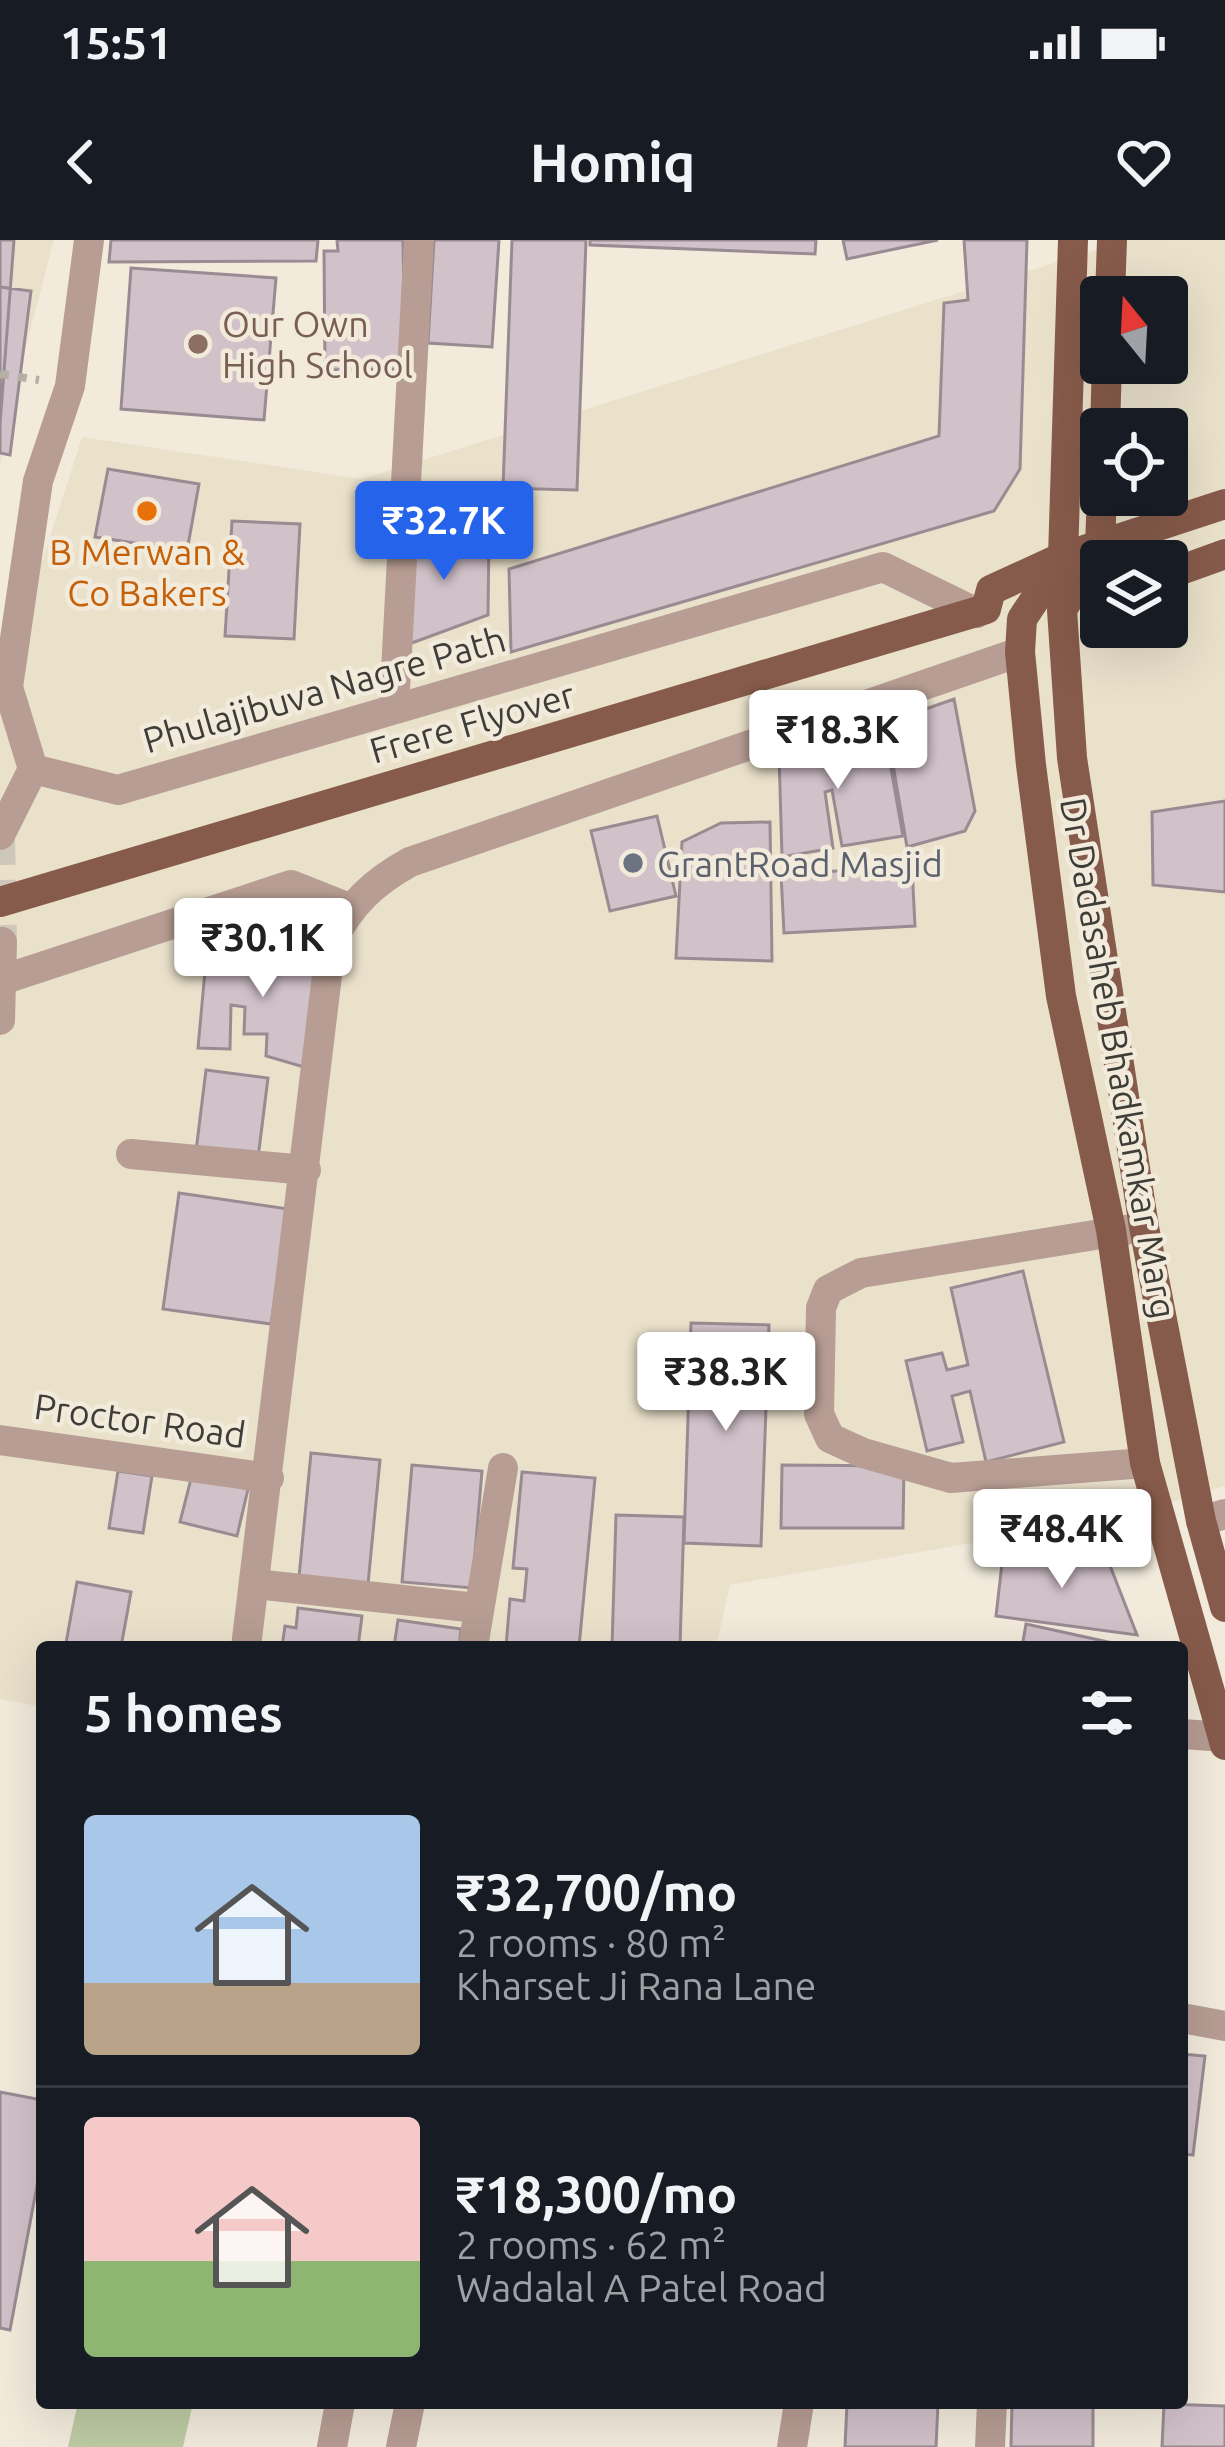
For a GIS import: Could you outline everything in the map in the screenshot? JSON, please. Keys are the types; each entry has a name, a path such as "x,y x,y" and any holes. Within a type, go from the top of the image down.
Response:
{"main road":[{"path":"1022,619 1063,557 1072,240"},
{"path":"1111,276 1112,240"},
{"path":"1115,540 1225,504"},
{"path":"1080,551 991,590 976,613 1022,619 1080,604"},
{"path":"1188,567 1225,554"},
{"path":"1062,610 1080,579"},
{"name":"Dr Dadasaheb Bhadkamkar Marg","path":"1062,610 1072,758 1144,1226 1213,1518 1225,1607"},
{"name":"Frere Flyover","path":"0,902 976,613"},
{"name":"Dr Dadasaheb Bhadkamkar Marg","path":"1022,619 1020,652 1061,996 1111,1231 1145,1463 1224,1740"}],"street":[{"path":"0,835 33,769 8,687 38,481 70,386 88,240"},
{"path":"394,708 419,240"},
{"name":"Phulajibuva Nagre Path","path":"33,769 118,790 883,567 976,613"},
{"path":"247,1641 331,942 349,908 375,882 410,862 1020,652"},
{"path":"2,980 290,885 349,908"},
{"path":"0,1020 2,943"},
{"path":"131,1154 305,1170"},
{"path":"1144,1226 861,1273 829,1290 821,1308 819,1414 830,1438 862,1453 951,1478 1145,1463"},
{"name":"Proctor Road","path":"0,1440 269,1478"},
{"path":"474,1641 503,1468"},
{"path":"255,1584 477,1608"},
{"path":"1188,1735 1224,1740"},
{"path":"1188,2019 1225,2026"},
{"path":"332,2447 339,2409"},
{"path":"401,2447 409,2409"},
{"path":"792,2447 798,2409"},
{"path":"990,2447 992,2409"}],"shaded area":[{"path":"0,240 54,240 10,408 0,466"},
{"path":"1128,240 1225,240 1225,1486 1122,1517 730,1585 717,1641 36,1641 36,1706 0,1699 0,692 82,437 362,479"}],"green space":[{"path":"77,2409 192,2409 183,2447 68,2447"}],"building":[{"path":"0,240 14,240 0,424"},
{"path":"111,240 318,240 316,261 109,262"},
{"path":"337,240 403,240 405,369 325,370 324,251 338,251"},
{"path":"434,240 499,240 492,347 428,343"},
{"path":"512,240 586,240 577,490 503,488"},
{"path":"590,240 816,240 815,254 590,245"},
{"path":"843,240 938,240 847,259"},
{"path":"964,240 1027,240 1020,469 994,511 511,652 509,569 939,436 944,303 968,300"},
{"name":"Our Own High School","path":"131,268 276,278 264,420 121,409"},
{"path":"0,287 31,291 10,455 0,453"},
{"name":"B Merwan & Co Bakers","path":"108,469 199,484 187,551 95,537"},
{"path":"232,521 300,524 294,639 225,636"},
{"path":"407,532 489,536 488,615 401,647"},
{"path":"954,699 975,811 965,831 907,847 886,723"},
{"path":"883,724 903,836 842,846 832,790 825,792 833,848 782,857 779,753"},
{"path":"1225,801 1225,892 1153,885 1152,812"},
{"name":"GrantRoad Masjid","path":"657,816 676,896 610,911 591,831"},
{"path":"770,822 772,961 676,958 682,842 721,823"},
{"path":"912,867 915,926 784,933 781,874"},
{"path":"294,939 318,953 304,1067 266,1056 267,1034 244,1034 245,1007 231,1005 230,1049 198,1048 205,971"},
{"path":"206,1070 268,1078 258,1158 196,1151"},
{"path":"179,1193 288,1209 271,1324 163,1309"},
{"path":"1023,1271 1064,1442 986,1462 970,1391 952,1396 963,1442 927,1451 906,1361 942,1353 947,1370 968,1365 951,1288"},
{"path":"691,1323 769,1325 761,1546 684,1543"},
{"path":"311,1453 380,1460 368,1584 299,1577"},
{"path":"412,1465 482,1471 472,1588 402,1582"},
{"path":"782,1465 904,1466 903,1528 781,1528"},
{"path":"118,1471 152,1476 143,1533 109,1528"},
{"path":"522,1472 595,1478 580,1641 506,1641 510,1599 524,1601 527,1569 513,1568"},
{"path":"192,1475 248,1489 237,1536 180,1522"},
{"path":"616,1515 684,1517 680,1641 612,1641"},
{"path":"1004,1546 1107,1558 1137,1635 996,1616"},
{"path":"77,1582 131,1592 122,1641 66,1641"},
{"path":"298,1608 362,1616 359,1641 283,1641 285,1626 296,1628"},
{"path":"398,1620 461,1629 460,1641 395,1641"},
{"path":"1026,1624 1104,1641 1023,1641"},
{"path":"1188,2055 1205,2056 1193,2155 1188,2155"},
{"path":"0,2092 36,2099 36,2191 10,2330 0,2328"},
{"path":"1225,2406 1225,2447 1162,2447 1164,2409"},
{"path":"847,2409 938,2409 936,2447 845,2447"},
{"path":"1012,2409 1093,2409 1093,2447 1011,2447"}],"tunnel":[{"path":"0,835 2,942"}],"place":[{"name":"Our Own High School","path":"198,344"},
{"name":"B Merwan & Co Bakers","path":"147,511"},
{"name":"GrantRoad Masjid","path":"633,863"}]}
